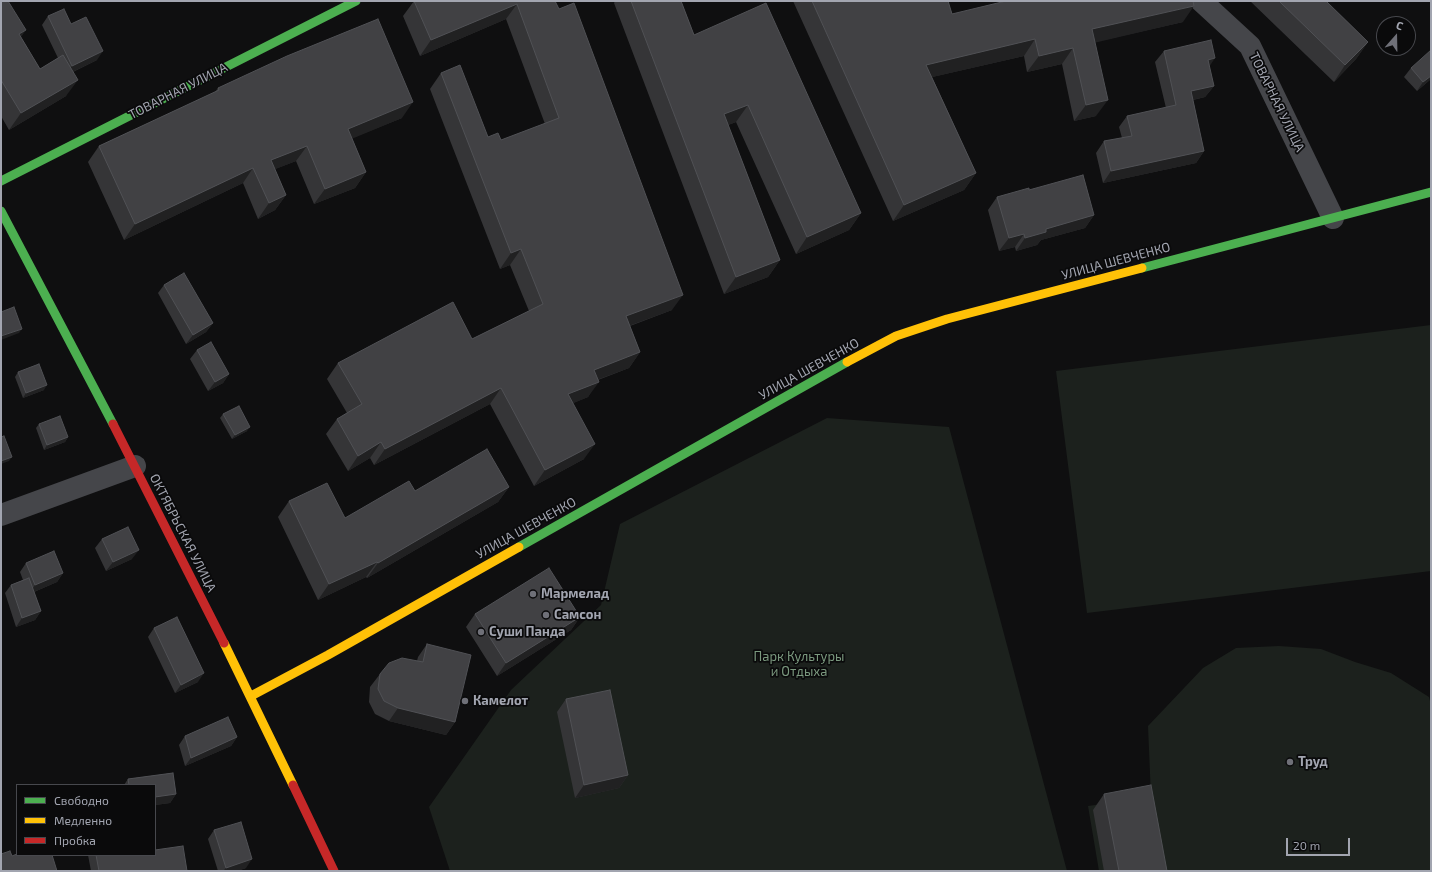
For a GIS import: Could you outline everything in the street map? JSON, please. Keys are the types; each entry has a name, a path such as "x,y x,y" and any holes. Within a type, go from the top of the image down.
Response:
{"street":[{"name":"ТОВАРНАЯ УЛИЦА","path":"1,181 356,1"},
{"name":"ТОВАРНАЯ УЛИЦА","path":"1201,1 1250,46 1333,218"},
{"name":"УЛИЦА ШЕВЧЕНКО","path":"251,696 896,336 947,319 1431,192"},
{"name":"ОКТЯБРЬСКАЯ УЛИЦА","path":"1,211 135,466 251,696 334,871"},
{"path":"1,514 135,466"}],"green space":[{"path":"1431,325 1431,571 1087,613 1056,371"},
{"name":"Парк Культуры и Отдыха","path":"827,418 949,427 1067,871 450,871 429,807 511,690 601,605 620,524"},
{"name":"Труд","path":"1279,646 1321,649 1355,662 1391,673 1429,697 1431,705 1431,871 1099,871 1088,806 1151,797 1148,726 1203,668 1236,648"}],"building":[{"path":"1,1 8,1 26,30 19,34 40,69 63,55 78,80 21,113 1,80"},
{"path":"414,1 555,1 559,9 574,3 683,295 626,316 640,352 594,370 599,382 568,394 595,444 545,470 501,388 385,449 381,442 358,456 337,419 362,404 338,363 453,302 472,339 543,304 521,249 511,253 441,73 460,65 488,137 498,133 501,140 559,118 517,4 431,40"},
{"path":"631,1 681,1 694,35 766,3 861,213 807,237 748,105 724,114 780,260 736,277"},
{"path":"812,1 948,1 952,14 1006,1 1193,1 1194,6 1092,29 1108,100 1086,105 1073,48 1039,56 1035,39 926,65 976,173 904,205"},
{"path":"1279,1 1326,1 1368,42 1345,65"},
{"path":"64,9 71,24 86,17 103,51 72,66 48,16"},
{"path":"378,19 413,102 348,129 366,172 325,189 307,146 271,160 286,195 269,203 253,168 135,224 99,146 219,90 218,88 287,56"},
{"path":"1211,40 1215,58 1208,60 1214,86 1191,91 1204,151 1111,171 1104,141 1132,136 1127,116 1176,105 1164,51"},
{"path":"1431,50 1431,76 1423,82 1411,68"},
{"path":"1083,175 1094,215 1046,229 1046,232 1025,238 1024,234 1009,238 997,197"},
{"path":"184,273 213,323 193,335 164,285"},
{"path":"14,307 22,329 1,336 1,312"},
{"path":"211,342 229,374 215,382 197,350"},
{"path":"39,364 47,385 26,393 18,372"},
{"path":"239,406 250,427 235,435 223,414"},
{"path":"60,416 68,437 47,445 39,424"},
{"path":"4,436 12,457 1,461 1,437"},
{"path":"487,449 509,487 378,563 377,562 329,584 289,501 327,483 345,518 409,481 415,491"},
{"path":"128,527 139,550 113,562 102,539"},
{"path":"54,551 63,573 35,585 26,563"},
{"path":"549,568 580,617 506,663 475,614"},
{"path":"29,578 41,611 22,618 11,585"},
{"path":"177,617 204,673 181,685 154,628"},
{"path":"427,644 471,655 455,722 398,708 384,701 378,689 380,674 389,663 402,658 423,662"},
{"path":"610,690 628,775 584,785 566,699"},
{"path":"228,717 237,737 191,758 185,736"},
{"path":"173,773 176,794 156,797 156,784 129,784 128,779"},
{"path":"1151,785 1167,871 1119,871 1104,794"},
{"path":"241,822 252,859 226,868 214,830"},
{"path":"183,846 187,871 99,871 96,856 156,856 156,850"},
{"path":"10,851 12,856 16,854 16,856 52,856 57,871 1,871 1,854"}],"traffic: fast":[{"path":"1,181 356,1"},
{"path":"1142,268 1431,192"},
{"path":"1,211 113,424"},
{"path":"519,547 847,362"}],"traffic: slow":[{"path":"847,362 896,336 947,319 1142,268"},
{"path":"251,696 328,655 519,547"},
{"path":"224,643 293,785"}],"traffic: jam":[{"path":"113,424 224,643"},
{"path":"293,785 334,871"}],"place":[{"name":"Мармелад","path":"533,594"},
{"name":"Самсон","path":"546,615"},
{"name":"Суши Панда","path":"481,632"},
{"name":"Камелот","path":"465,701"},
{"name":"Труд","path":"1290,762"}]}
